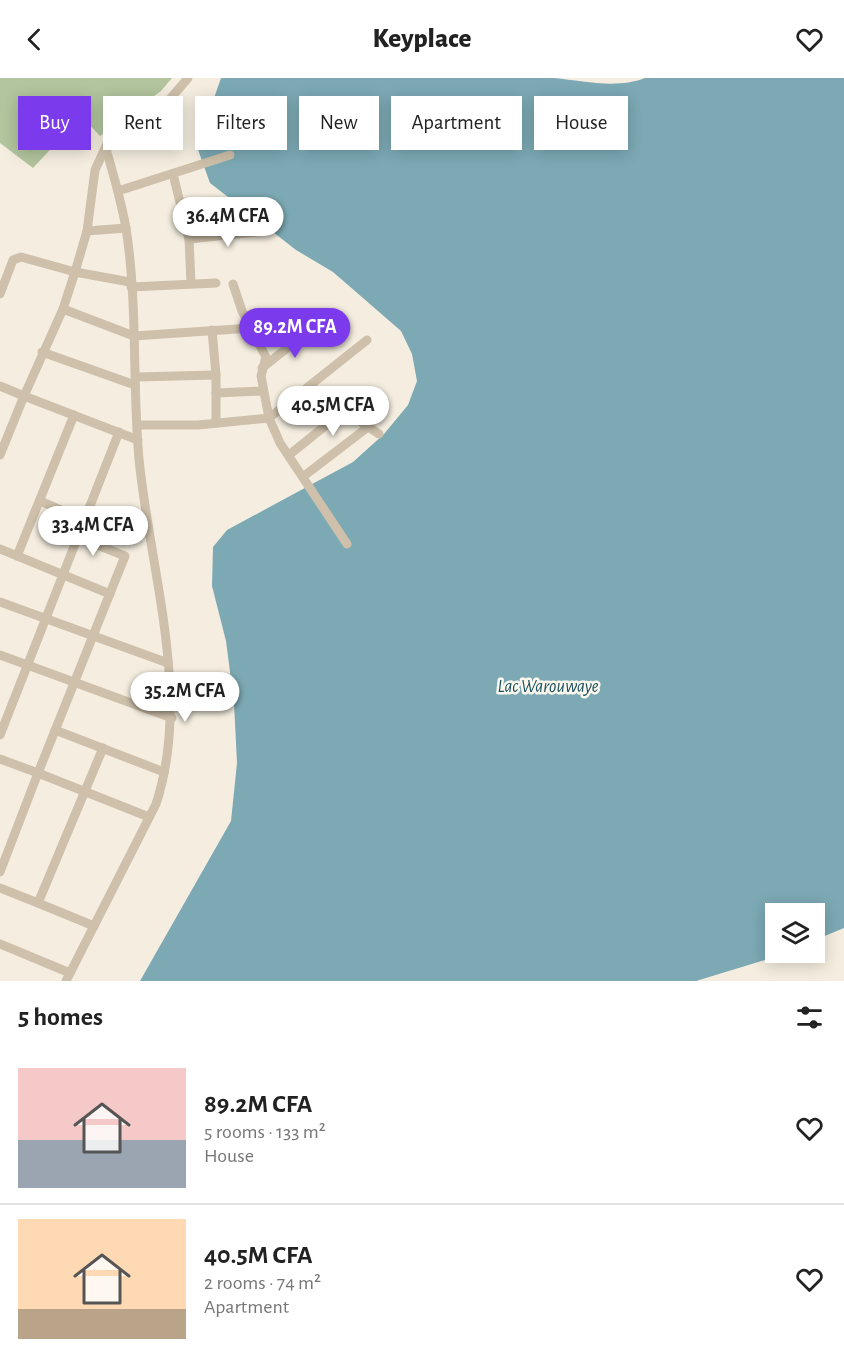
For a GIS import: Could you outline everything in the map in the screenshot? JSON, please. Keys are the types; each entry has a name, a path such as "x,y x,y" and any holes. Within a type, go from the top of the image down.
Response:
{"street":[{"path":"173,96 188,78"},
{"path":"0,455 42,352 63,309 87,231 95,170 105,150"},
{"path":"0,944 68,977 149,817 162,785 172,718 168,663 144,508 126,228 106,150"},
{"path":"118,191 230,154"},
{"path":"173,174 189,239 191,283"},
{"path":"87,231 126,228"},
{"path":"189,239 264,231"},
{"path":"0,294 13,260 21,257 131,284 216,283"},
{"path":"232,284 266,357 262,369 263,391 269,418 289,455 347,544"},
{"path":"63,309 134,336 251,327"},
{"path":"262,369 311,329"},
{"path":"212,330 216,375 216,423"},
{"path":"138,425 216,423 269,418 367,340"},
{"path":"42,352 135,381 216,375"},
{"path":"0,386 138,440"},
{"path":"216,393 263,391"},
{"path":"289,455 340,414 348,413 379,434"},
{"path":"17,556 74,415"},
{"path":"304,476 368,427"},
{"path":"0,735 119,432"},
{"path":"40,501 84,520"},
{"path":"0,872 110,594 123,554 77,537"},
{"path":"0,549 110,594"},
{"path":"0,603 168,663"},
{"path":"0,655 172,718"},
{"path":"55,729 164,772"},
{"path":"38,903 103,748"},
{"path":"0,759 149,817"},
{"path":"0,888 94,926"}],"green space":[{"path":"0,78 172,78 154,96 103,96 103,134 100,136 91,126 91,96 18,96 18,150 50,150 33,168 0,143"}],"water":[{"name":"Lac Warouwaye","path":"221,78 554,78 612,84 645,78 844,78 844,928 825,936 825,903 765,903 765,960 696,981 140,981 231,821 237,763 234,703 226,641 212,586 213,547 227,530 353,462 384,434 408,405 417,381 412,354 401,331 333,272 296,250 210,183 198,150 287,150 287,96 215,96"}]}
